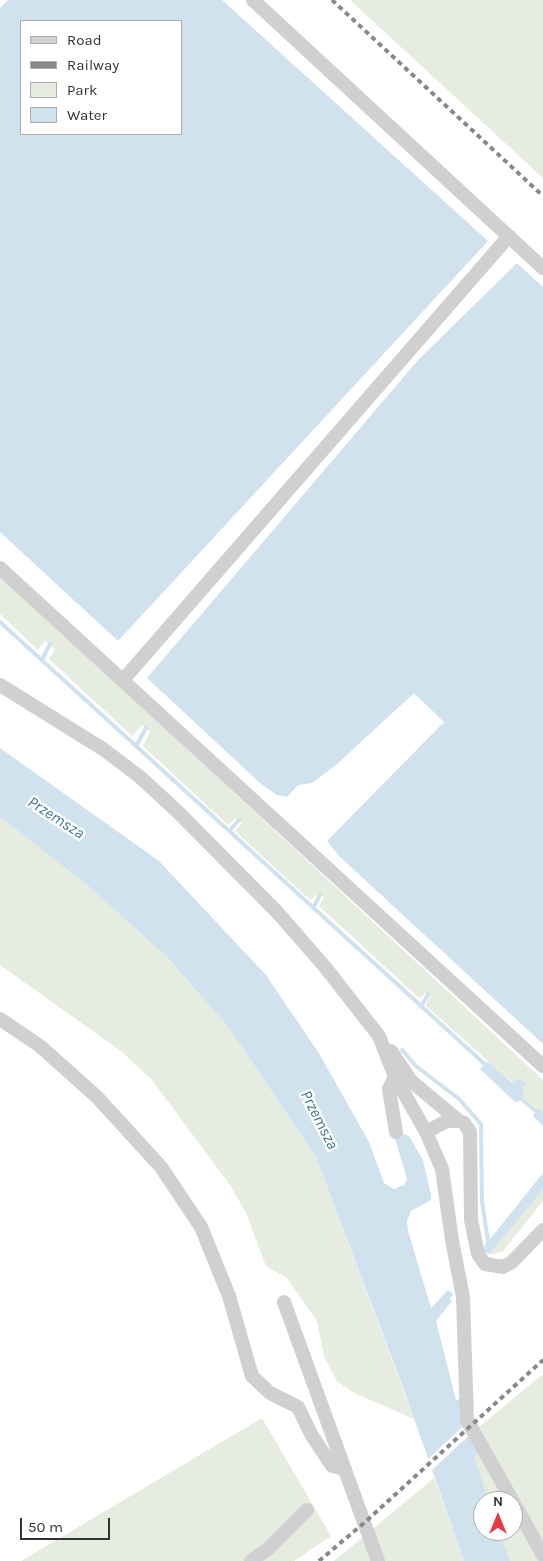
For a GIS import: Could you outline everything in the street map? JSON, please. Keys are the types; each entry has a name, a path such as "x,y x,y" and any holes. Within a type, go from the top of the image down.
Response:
{"lane":[{"path":"253,0 543,268"},
{"path":"123,680 509,236"},
{"path":"0,568 543,1066"},
{"path":"0,685 103,749 140,776 278,913 325,967 379,1036 411,1081 459,1121 464,1123 470,1132 471,1220 478,1254 485,1264 503,1267 512,1262 543,1230"},
{"path":"0,1019 40,1046 97,1097 161,1167 201,1227 229,1296 252,1376 270,1394 298,1407 311,1434 332,1466 344,1469"},
{"path":"379,1036 395,1077 426,1132 442,1169 452,1240 463,1297 467,1420 543,1555"},
{"path":"395,1077 389,1089 396,1132"},
{"path":"426,1132 447,1121 459,1121"},
{"path":"284,1302 378,1561"},
{"path":"251,1561 268,1549 307,1510"}],"green space":[{"path":"350,0 543,0 543,178"},
{"path":"0,575 543,1080 543,1112 539,1109 537,1110 523,1098 523,1088 527,1084 518,1078 513,1083 426,1006 430,994 426,993 419,998 319,906 324,897 318,894 310,900 235,831 242,823 236,818 228,825 143,746 150,732 142,725 132,736 49,659 55,649 45,641 38,650 0,614"},
{"path":"0,817 87,885 167,957 229,1028 316,1157 414,1419 354,1393 337,1381 324,1356 317,1321 287,1278 266,1266 246,1213 230,1185 152,1080 122,1052 0,965"},
{"path":"543,1190 543,1201 503,1251 489,1254"},
{"path":"543,1374 543,1561 510,1561 503,1541 523,1541 523,1491 486,1491 467,1437"},
{"path":"262,1418 331,1536 294,1561 21,1561"},
{"path":"434,1478 464,1561 334,1561"}],"water":[{"path":"8,0 222,0 488,241 118,641 0,532 0,8"},
{"path":"517,263 543,287 543,1044 340,857 327,841 444,722 414,693 336,765 312,783 298,785 287,797 277,795 260,783 147,678 419,359"},
{"name":"Przemsza","path":"0,748 159,861 266,975 320,1055 369,1142 384,1183 394,1189 404,1185 407,1179 395,1138 402,1133 409,1136 423,1160 431,1200 411,1211 407,1221 408,1231 431,1308 448,1290 453,1294 450,1299 452,1301 436,1321 456,1400 469,1396 470,1414 491,1450 474,1456 486,1491 473,1491 473,1541 503,1541 510,1561 464,1561 405,1393 316,1157 229,1028 167,957 87,885 0,817"},
{"path":"488,1061 512,1083 518,1078 527,1084 523,1088 523,1098 537,1110 539,1108 543,1112 543,1126 533,1116 535,1113 521,1101 515,1102 480,1069"},
{"path":"543,1173 543,1190 489,1254 483,1248"}],"pier":[{"path":"473,1417 480,1425 430,1472 426,1461"}],"waterway":[{"path":"0,622 488,1067"},
{"path":"42,660 50,644"},
{"path":"136,746 146,728"},
{"path":"229,831 239,820"},
{"path":"313,908 320,895"},
{"path":"421,1007 428,994"},
{"path":"402,1050 416,1066 459,1099 481,1124 482,1201 488,1241 486,1251"}],"railway":[{"path":"332,0 543,196"},
{"path":"319,1561 364,1523 543,1360"}]}
